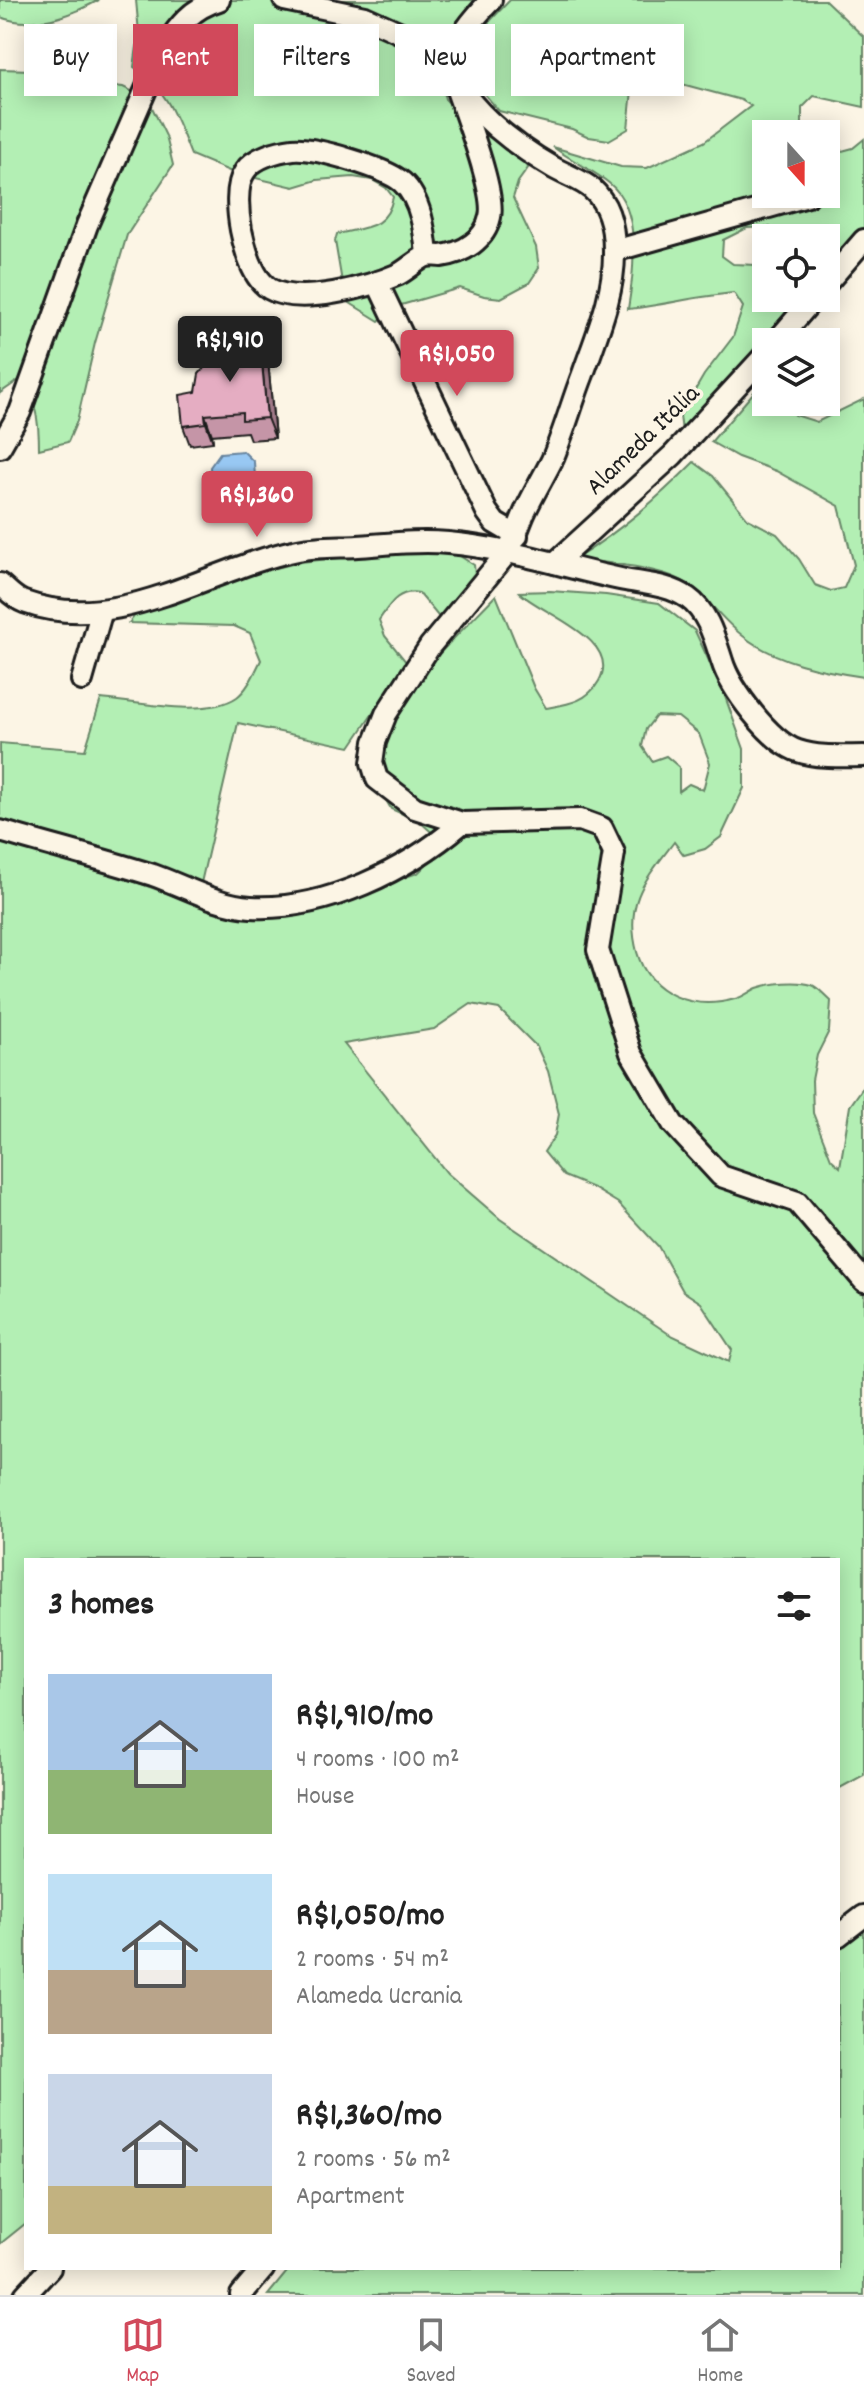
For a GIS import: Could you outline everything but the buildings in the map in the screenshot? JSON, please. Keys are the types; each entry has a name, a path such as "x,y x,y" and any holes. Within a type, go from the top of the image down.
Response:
{"street":[{"path":"0,447 20,412 87,225 164,48 182,22 202,5 219,0"},
{"path":"284,0 365,17 395,30"},
{"path":"468,24 491,0"},
{"path":"427,255 424,227 412,196 403,183 378,168 296,149 267,155 245,170 240,187 238,216 249,258 268,288 290,295 317,295 377,282 402,273 427,255 442,256 465,249 486,232 492,214 487,185 459,96"},
{"path":"469,96 478,109 515,142 553,168 590,187 602,201 611,220 614,251 610,286 602,320 552,459 512,545 430,646 386,714 375,742 372,763 377,779 415,808 462,823 580,820 602,828 614,853 598,950 631,1053 673,1124 721,1176 797,1202 864,1281"},
{"path":"614,251 766,208"},
{"path":"840,268 864,240"},
{"path":"377,282 487,512 512,545"},
{"path":"788,328 802,312"},
{"name":"Alameda Itália","path":"555,563 673,455 752,369"},
{"path":"0,584 21,601 54,609 102,610 141,603 252,563 299,550 426,541 512,545 555,563 658,585 689,599 704,616 728,681 745,705 773,733 794,750 814,755 864,756"},
{"path":"82,680 102,610"},
{"path":"0,831 151,875 228,904 251,907 284,906 316,900 365,883 434,848 462,823"},
{"path":"840,1935 864,1916"},
{"path":"25,2295 48,2270"},
{"path":"241,2295 262,2270"}],"green space":[{"path":"0,0 99,0 64,16 25,22 0,17"},
{"path":"136,0 476,0 455,24 395,24 395,96 444,96 479,132 524,155 528,168 518,182 513,198 536,247 539,268 529,283 501,298 460,288 391,308 379,321 345,300 335,241 337,234 373,225 386,215 393,197 386,188 372,180 353,177 317,180 294,187 234,173 191,155 176,117 163,96 238,96 238,24 138,24"},
{"path":"510,0 825,0 864,37 864,107 814,96 802,108 802,120 752,120 752,208 840,208 840,152 853,148 864,139 864,228 840,258 840,224 752,224 752,228 723,240 722,256 733,264 752,265 752,312 796,312 781,328 752,328 752,361 683,439 680,416 704,375 733,337 743,307 734,293 628,309 633,243 627,209 610,184 553,147 621,167 647,168 704,142 751,106 741,100 684,85 684,24 511,24 511,96 631,96 628,129 609,140 499,111 486,96 495,96 495,24 487,24"},
{"path":"0,69 24,70 24,96 117,96 117,86 123,87 133,92 133,96 148,99 166,136 173,165 127,235 95,343 77,421 68,442 39,449 36,412 25,387 19,380 0,393"},
{"path":"752,394 752,416 798,416 817,422 829,416 840,416 840,411 864,399 864,677 816,668 770,653 743,636 696,591 678,579 635,567 576,559 638,514 694,462 713,476 748,519 777,534 799,559 815,585 831,591 844,588 854,565 839,506 776,471 738,457 711,442"},
{"path":"396,552 455,553 474,565 476,584 442,621 419,593 405,593 387,608 379,620 385,636 407,663 350,747 238,723 201,883 0,822 0,743 85,750 101,699 171,707 208,707 224,703 245,690 261,660 250,633 234,626 129,623 136,614 240,577 300,562"},
{"path":"519,592 606,595 659,603 695,631 723,691 744,749 744,788 721,837 705,849 684,855 674,842 646,880 635,905 633,919 637,952 643,967 662,989 689,1001 720,1002 738,998 763,986 792,982 814,986 831,1001 829,1031 817,1055 812,1080 813,1113 831,1159 840,1167 850,1106 864,1086 864,1775 840,1788 840,1558 24,1558 24,2225 0,2244 0,839 217,911 275,916 307,910 418,873 439,852 437,837 419,821 391,809 380,787 378,761 385,734 398,708 436,657 496,595 534,688 546,708 583,698 599,681 603,666 599,652 590,640","holes":["656,716 678,717 699,734 710,763 703,790 689,784 679,791 679,767 666,756 652,761 642,746 646,729","471,1004 499,1009 537,1047 548,1071 559,1114 555,1135 544,1152 564,1176 618,1203 658,1246 683,1291 701,1303 732,1350 729,1362 669,1334 500,1219 447,1173 344,1044 434,1029"]},
{"path":"864,1928 864,2295 268,2295 288,2270 840,2270 840,1942"}],"water":[{"path":"243,451 254,462 255,477 211,481 210,467 220,453"}]}
